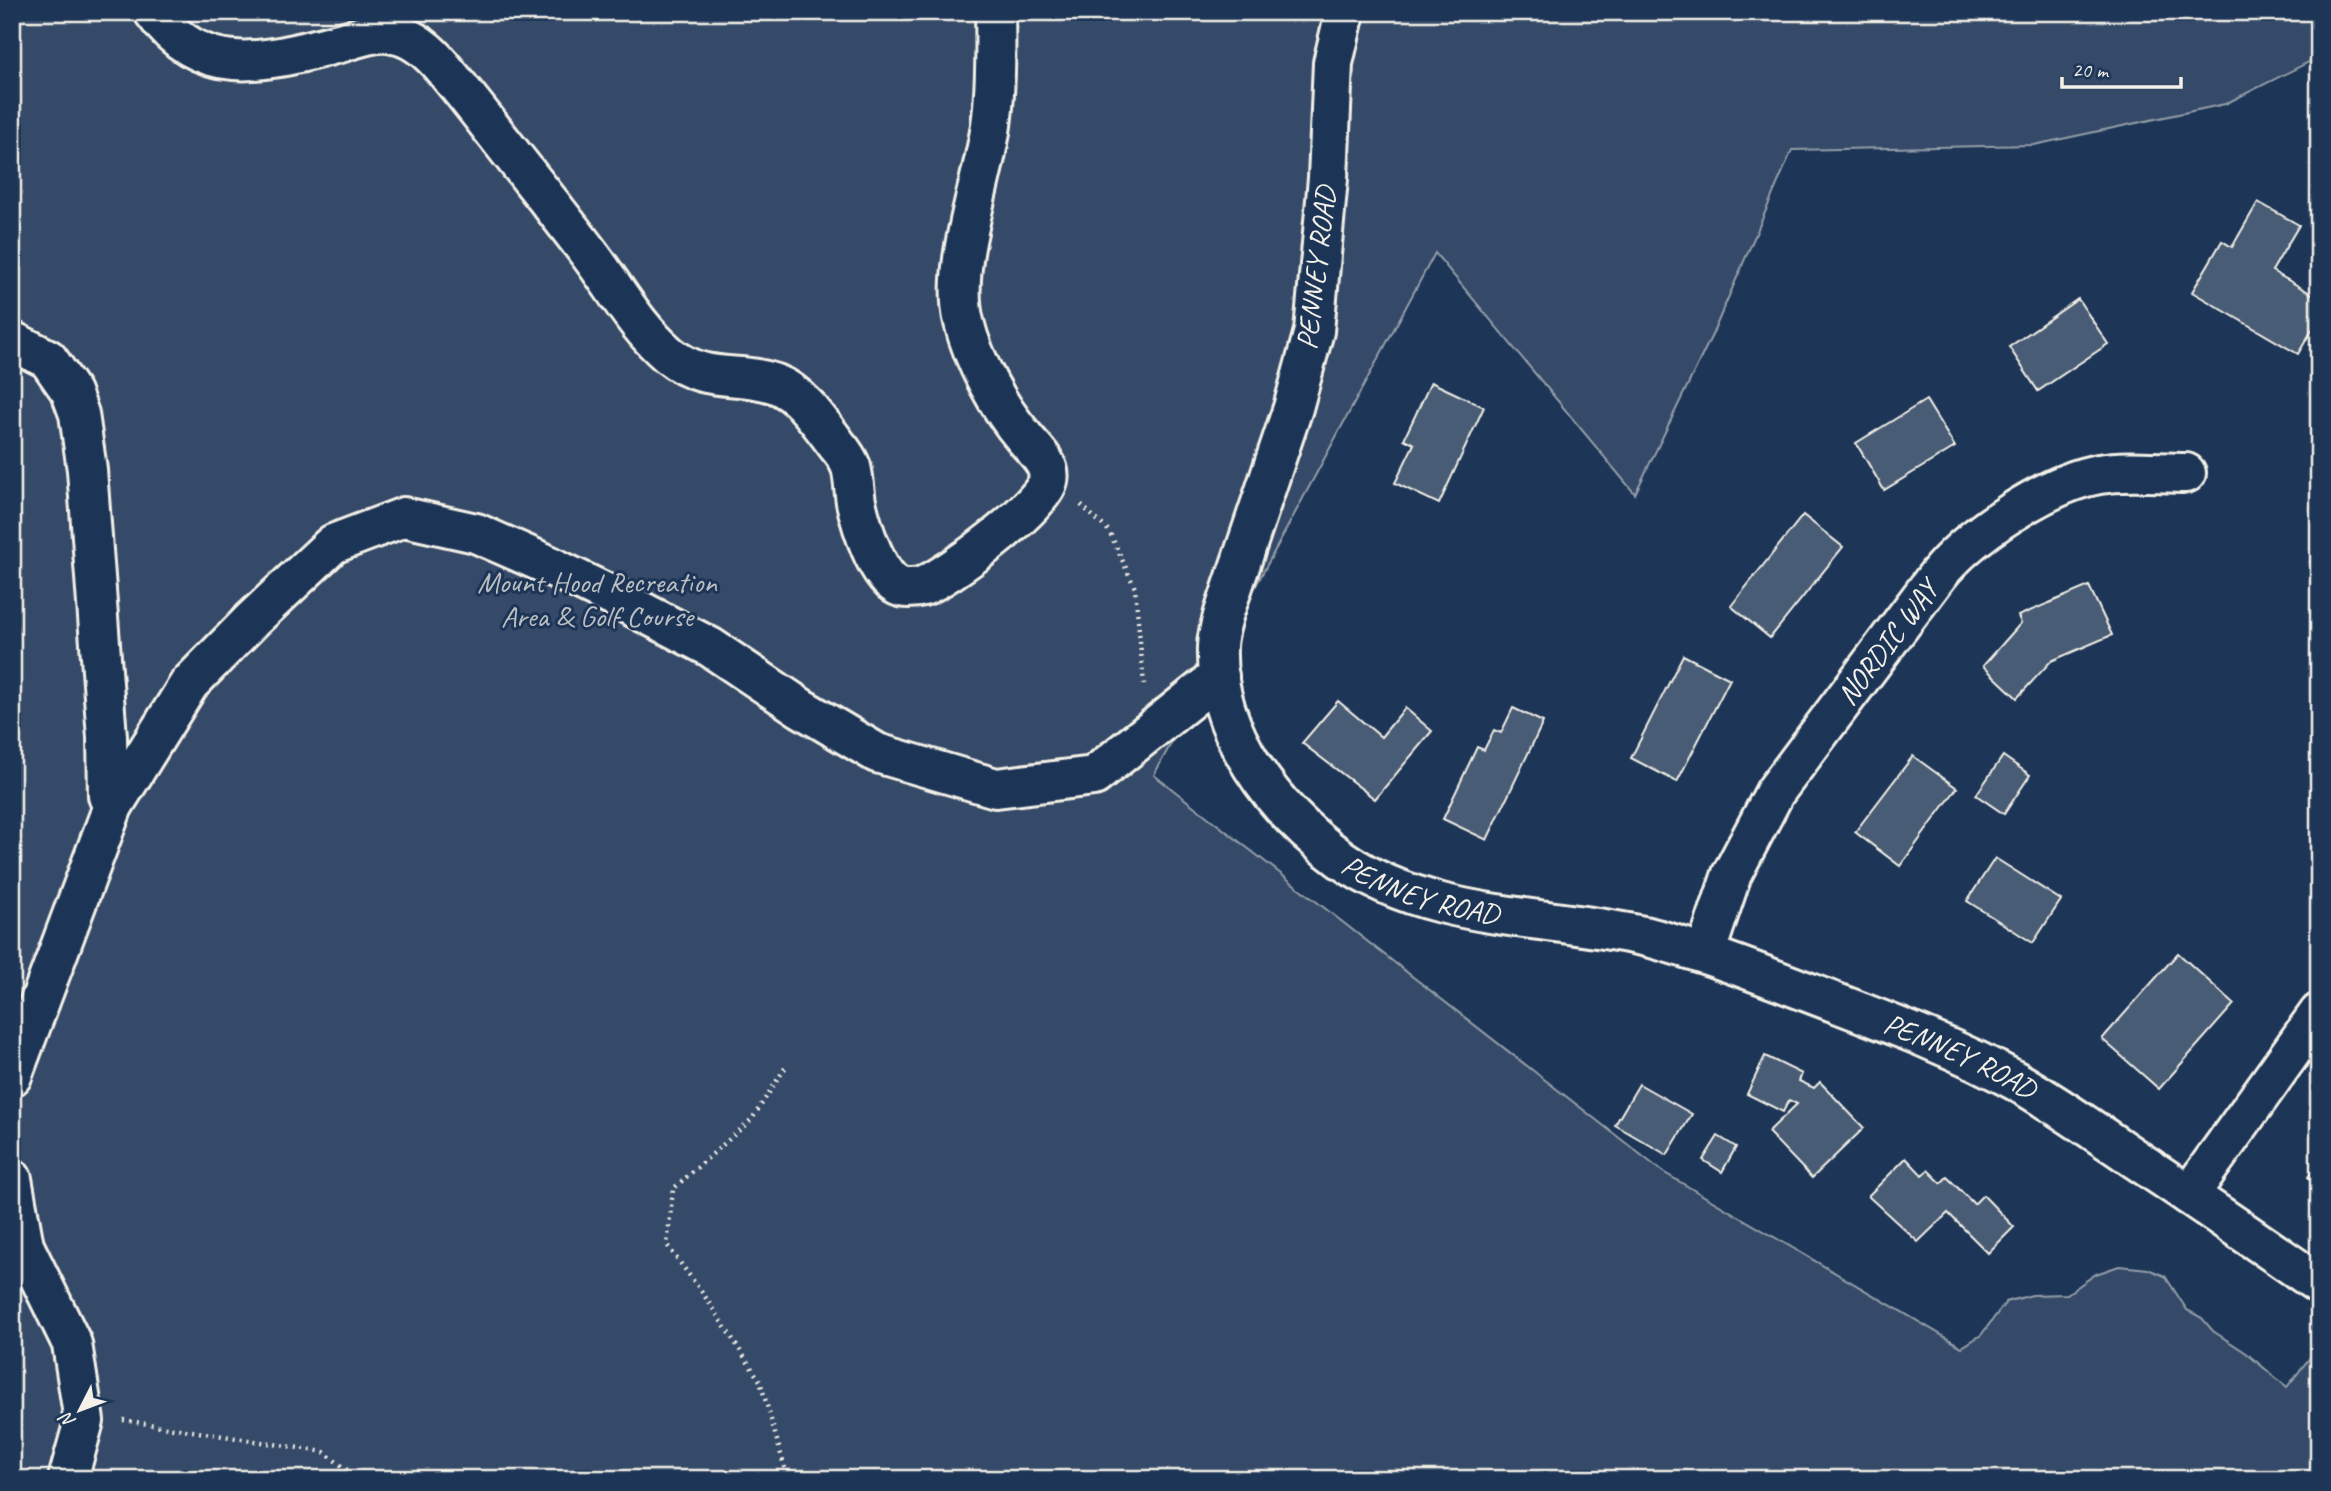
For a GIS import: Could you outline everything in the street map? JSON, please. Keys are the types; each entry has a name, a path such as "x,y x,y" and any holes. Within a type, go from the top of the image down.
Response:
{"street":[{"path":"154,12 170,33 185,45 203,55 226,61 277,57 375,33 392,33 425,49 473,105 591,256 621,300 660,346 696,371 775,384 798,399 850,465 857,506 871,550 885,573 898,586 912,588 924,586 989,543 1038,498 1047,486 1049,476 1041,457 1003,409 969,340 962,314 961,271 990,126 996,57 995,12"},
{"name":"PENNEY ROAD","path":"1345,12 1334,63 1327,190 1314,331 1293,408 1224,613 1217,645 1219,676 1232,729 1245,756 1264,783 1312,834 1339,857 1368,876 1401,892 1436,903 1639,935 1704,954 1897,1027 1982,1064 2040,1095 2319,1284"},
{"path":"12,341 48,359 71,392 79,414 87,470 107,737 108,796 113,806"},
{"name":"NORDIC WAY","path":"1704,954 1732,874 1775,792 1956,553 1992,526 2065,484 2102,473 2186,472"},
{"path":"12,1076 113,806 189,684 333,544 404,517 476,533 616,598 710,647 801,708 877,754 996,788 1094,776 1219,676"},
{"path":"2189,1195 2319,1013"},
{"path":"12,1179 24,1245 72,1344 84,1421 68,1479"}],"path":[{"path":"1049,476 1109,531 1135,588 1145,696 1135,743"},
{"path":"785,1068 752,1119 673,1188 667,1245 704,1295 760,1381 788,1479"},
{"path":"168,1429 324,1451 359,1479"}],"green space":[{"name":"Mount Hood Recreation Area & Golf Course","path":"12,12 2319,12 2319,57 2225,104 2034,145 1792,150 1713,333 1635,494 1435,253 1154,775 1663,1172 1962,1347 1981,1335 2006,1302 2032,1295 2067,1294 2096,1274 2119,1266 2148,1269 2165,1276 2187,1310 2202,1318 2213,1331 2245,1352 2287,1387 2319,1346 2319,1479 12,1479"}],"building":[{"path":"2258,202 2299,225 2272,271 2319,298 2319,318 2298,354 2192,292 2222,241 2232,247"},
{"path":"2078,299 2108,344 2038,391 2009,347"},
{"path":"1431,382 1484,407 1439,504 1395,483 1414,444 1404,439"},
{"path":"1926,400 1955,447 1884,490 1856,443"},
{"path":"1803,515 1843,547 1770,638 1731,606"},
{"path":"2319,549 2319,567 2310,562"},
{"path":"2089,586 2112,635 2051,661 2017,698 1983,666 2021,623 2018,616"},
{"path":"1683,655 1730,679 1677,782 1631,758"},
{"path":"1338,701 1381,737 1405,708 1432,731 1375,799 1302,743"},
{"path":"1513,708 1543,722 1487,840 1443,819 1477,747 1484,750 1494,730 1501,733"},
{"path":"1913,756 1957,788 1900,866 1855,832"},
{"path":"2003,756 2030,775 2004,814 1976,795"},
{"path":"1995,858 2061,900 2033,943 1967,901"},
{"path":"2178,953 2234,1004 2159,1089 2102,1039"},
{"path":"1765,1056 1802,1074 1799,1081 1814,1088 1820,1082 1864,1128 1812,1178 1768,1132 1797,1104 1789,1100 1783,1112 1747,1094"},
{"path":"1639,1084 1692,1114 1667,1155 1615,1125"},
{"path":"1718,1136 1736,1147 1722,1172 1703,1160"},
{"path":"1906,1158 1922,1175 1928,1170 1941,1183 1947,1177 1974,1204 1983,1195 2014,1227 1988,1253 1948,1213 1918,1242 1868,1196"},
{"path":"2319,1163 2319,1185 2308,1177"}]}
